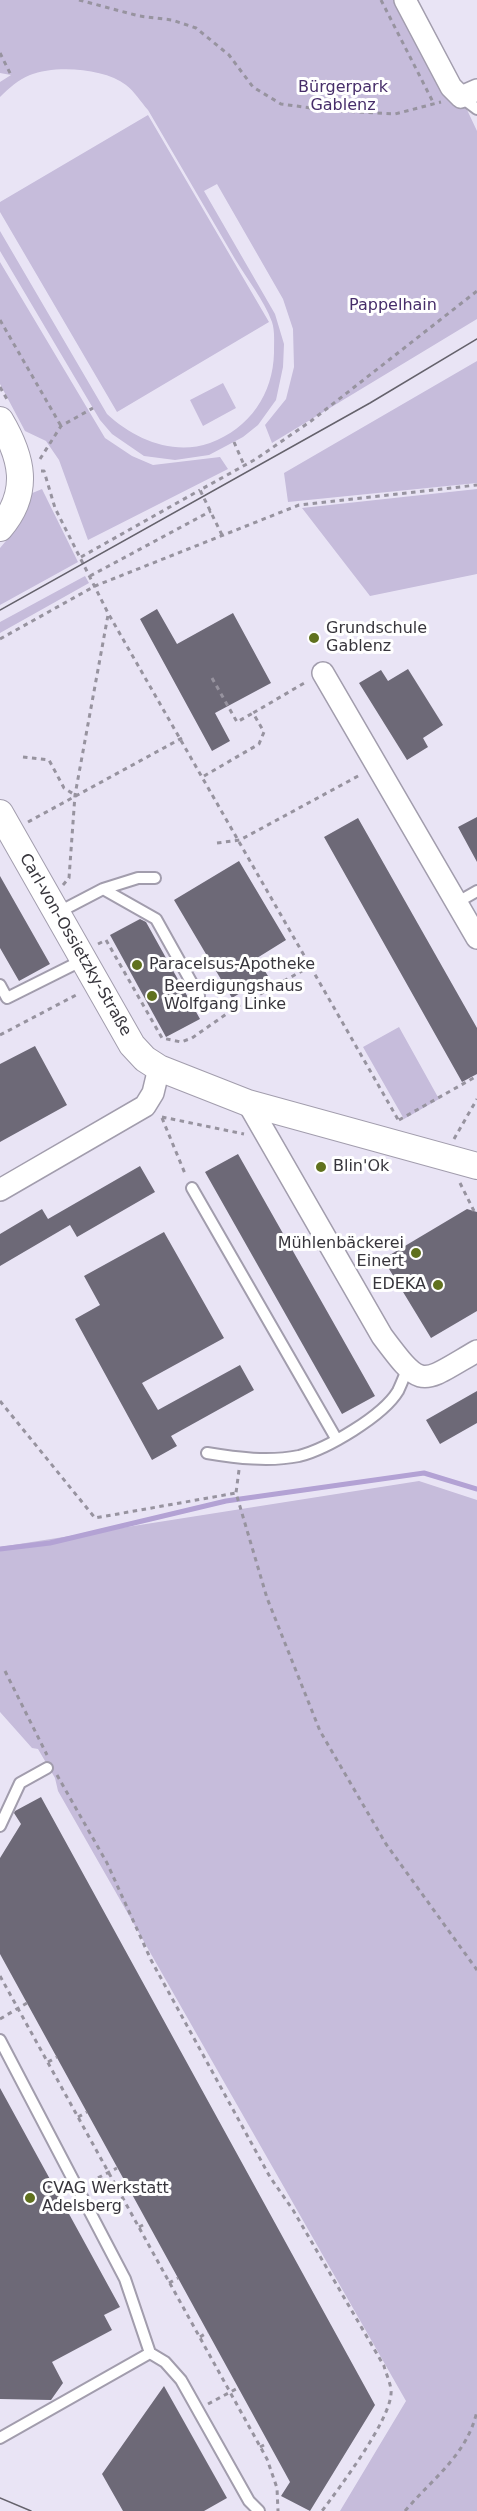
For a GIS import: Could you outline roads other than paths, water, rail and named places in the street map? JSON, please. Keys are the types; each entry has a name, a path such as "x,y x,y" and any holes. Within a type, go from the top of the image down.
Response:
{"street":[{"path":"405,0 451,87 472,99"},
{"path":"0,420 17,452 21,480 14,507 0,528"},
{"path":"323,673 477,938"},
{"name":"Carl-von-Ossietzky-Straße","path":"5,823 53,907 87,954 97,983 132,1045 145,1059 159,1068 248,1103 477,1166"},
{"path":"0,1190 153,1112 153,1093 159,1068"},
{"path":"248,1103 382,1336 407,1370 419,1377 433,1376 477,1351"}],"lane":[{"path":"53,907 138,878 155,878"},
{"path":"103,889 156,919 199,996"},
{"path":"456,903 477,891"},
{"path":"0,985 7,998 87,954"},
{"path":"192,1188 338,1440"},
{"path":"207,1453 259,1459 298,1456 329,1446 365,1422 397,1393 407,1370"},
{"path":"0,1826 20,1783 49,1767"},
{"path":"0,2040 125,2279 150,2354 174,2370 198,2409 246,2506 259,2511"},
{"path":"0,2438 150,2354"}],"waterway":[{"path":"0,1549 50,1543 226,1501 424,1473 477,1489"}],"tram line":[{"path":"0,610 370,403 477,339"},
{"path":"0,2498 31,2511"}],"place":[{"name":"Grundschule Gablenz","path":"314,638"},
{"name":"Paracelsus-Apotheke","path":"137,965"},
{"name":"Beerdigungshaus Wolfgang Linke","path":"152,996"},
{"name":"Blin'Ok","path":"321,1167"},
{"name":"Mühlenbäckerei Einert","path":"416,1253"},
{"name":"EDEKA","path":"438,1285"},
{"name":"CVAG Werkstatt Adelsberg","path":"30,2198"}],"park label":[{"name":"Bürgerpark Gablenz","path":"343,97"},
{"name":"Pappelhain","path":"393,306"}]}
